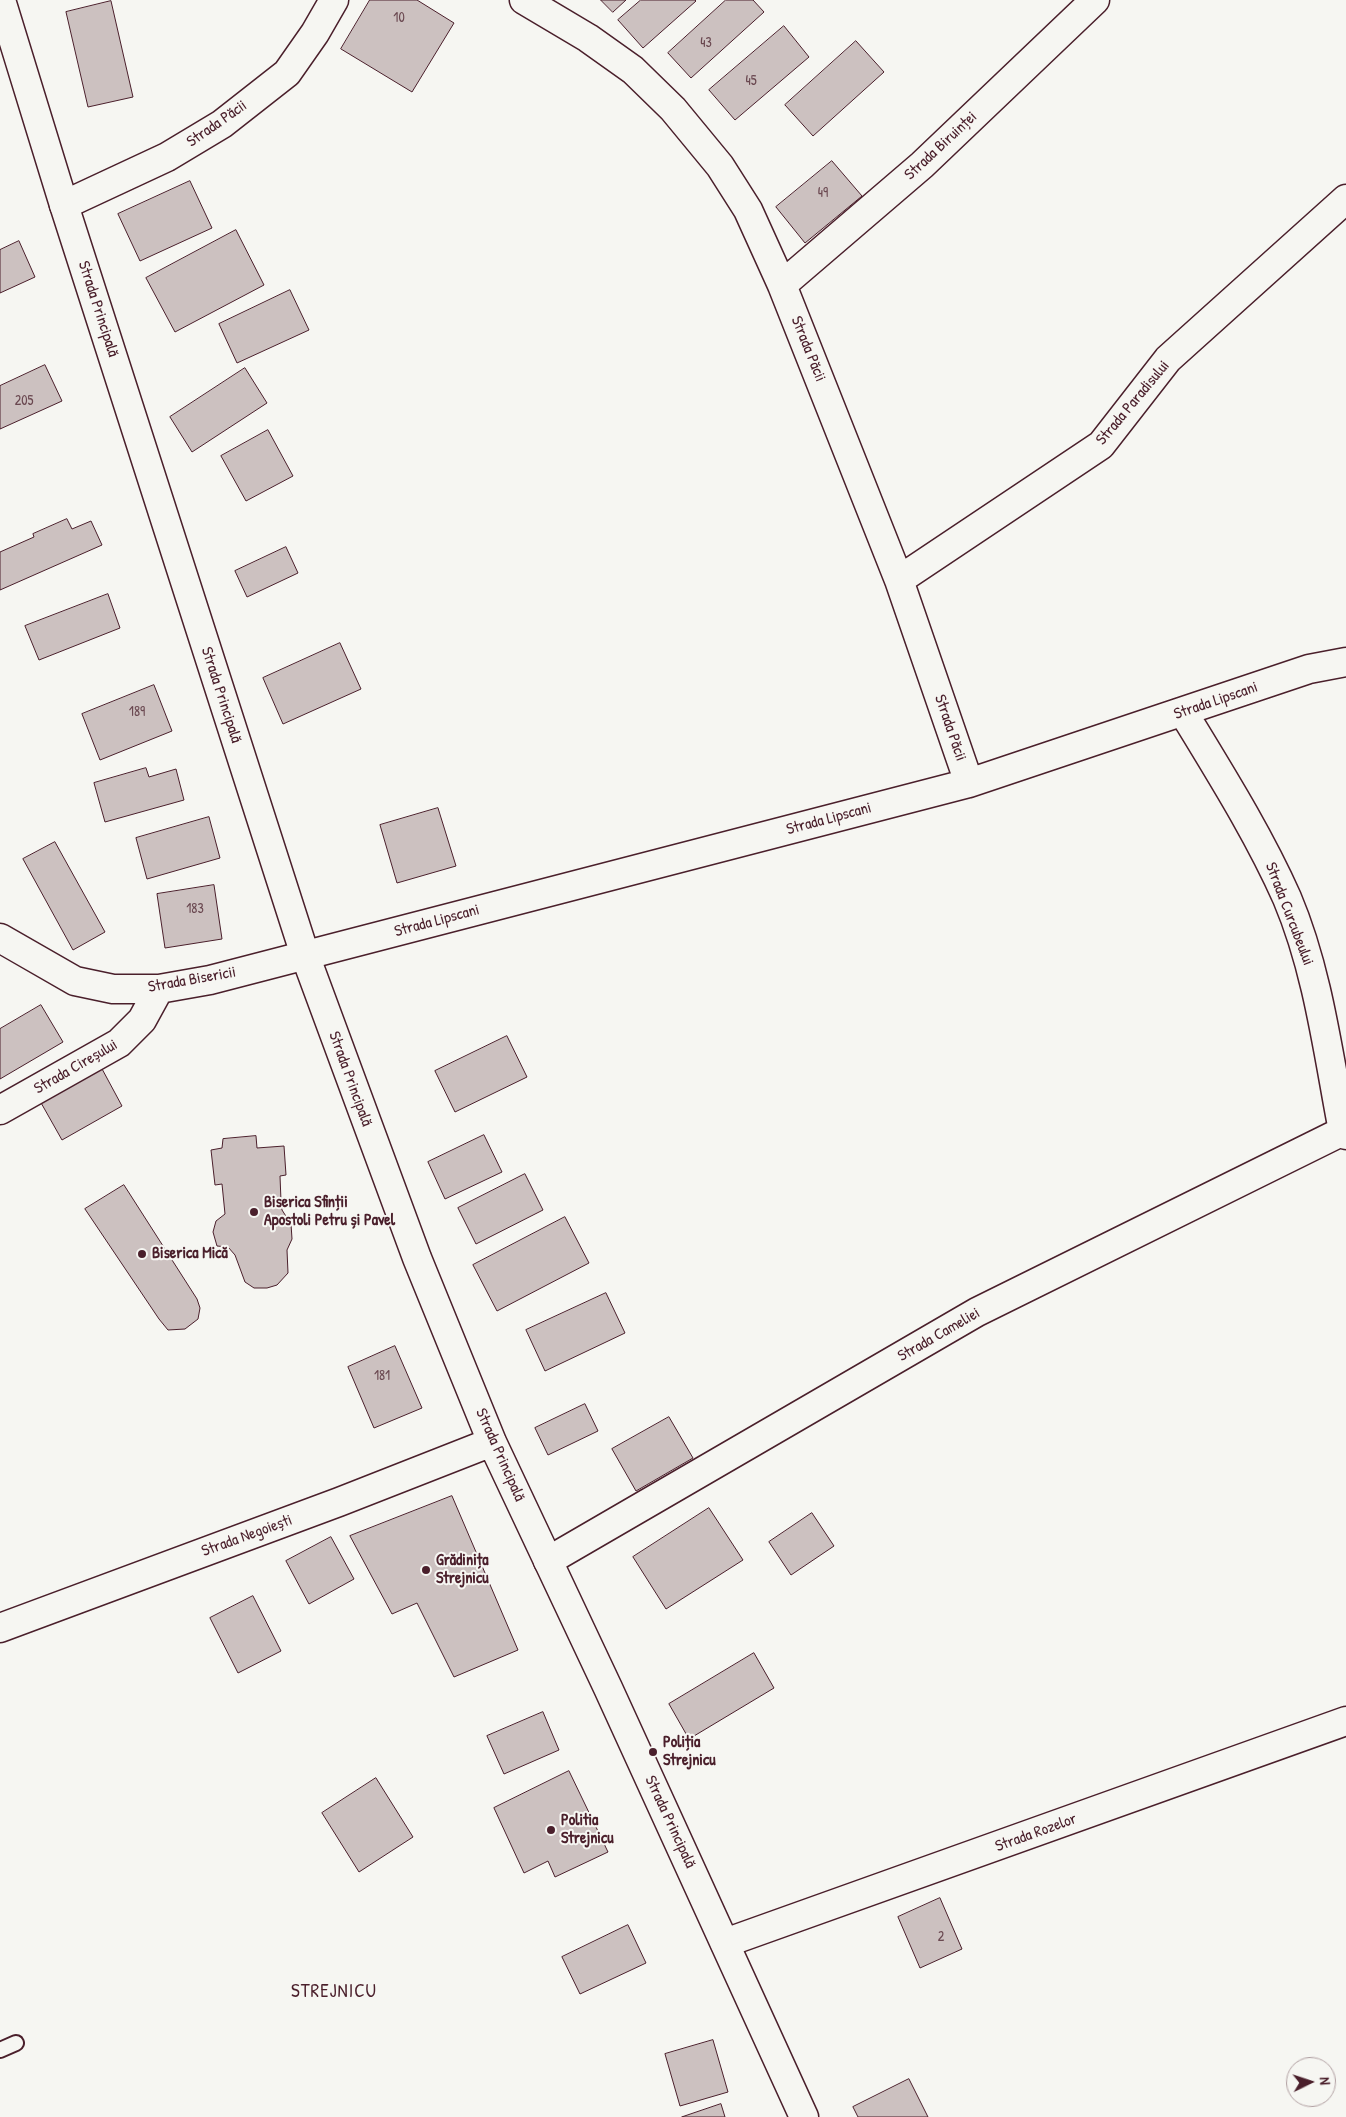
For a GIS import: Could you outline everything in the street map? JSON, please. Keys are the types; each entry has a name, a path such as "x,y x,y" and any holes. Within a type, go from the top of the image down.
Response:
{"street":[{"name":"Strada Principală","path":"1,0 64,205 305,955 417,1258 492,1442 726,1943 804,2117"},
{"name":"Strada Păcii","path":"64,205 166,158 222,124 287,72 315,33 334,0"},
{"name":"Strada Păcii","path":"524,0 588,38 633,70 673,109 720,166 748,210 782,285 899,580 969,783"},
{"name":"Strada Biruinței","path":"782,285 922,166 1094,0"},
{"name":"Strada Paradisului","path":"899,580 1102,445 1168,359 1346,199"},
{"name":"Strada Lipscani","path":"305,955 969,783 1309,669 1346,662"},
{"name":"Strada Curcubeului","path":"1183,712 1254,829 1287,899 1312,973 1344,1133"},
{"name":"Strada Bisericii","path":"0,938 75,981 113,989 159,989 210,980 305,955"},
{"name":"Strada Cireșului","path":"0,1110 120,1043 142,1020 159,989"},
{"name":"Strada Cameliei","path":"548,1561 977,1312 1344,1133"},
{"name":"Strada Negoiești","path":"0,1628 339,1502 492,1442"},
{"name":"Strada Rozelor","path":"726,1943 1346,1721"}],"lane":[{"path":"0,2050 16,2044"}],"building":[{"path":"370,0 417,0 454,23 412,92 341,49"},
{"path":"601,0 626,0 613,12"},
{"path":"641,0 696,1 643,48 618,20"},
{"path":"726,0 753,0 764,12 691,78 668,53"},
{"path":"111,1 133,97 88,107 66,12"},
{"path":"784,26 809,57 735,120 709,90"},
{"path":"856,41 884,72 813,136 785,105"},
{"path":"832,161 862,196 805,243 776,207"},
{"path":"190,181 212,228 140,261 118,214"},
{"path":"236,230 264,285 175,332 146,278"},
{"path":"19,241 35,277 0,293 0,250"},
{"path":"290,290 309,330 237,363 219,324"},
{"path":"45,365 62,401 0,429 0,386"},
{"path":"245,368 267,403 192,452 170,417"},
{"path":"268,430 293,476 246,501 221,456"},
{"path":"67,519 72,529 91,521 102,545 0,590 0,552 34,537 33,534"},
{"path":"286,547 298,573 247,597 235,571"},
{"path":"108,594 120,628 39,660 25,626"},
{"path":"340,643 361,689 283,724 263,678"},
{"path":"154,685 172,731 100,760 82,714"},
{"path":"146,768 149,777 176,769 184,800 105,822 94,783"},
{"path":"438,808 456,866 397,883 380,825"},
{"path":"209,817 220,858 147,879 136,838"},
{"path":"55,842 105,932 73,950 23,859"},
{"path":"214,885 222,939 165,948 157,894"},
{"path":"41,1005 63,1042 0,1079 0,1029"},
{"path":"507,1036 527,1077 455,1112 435,1071"},
{"path":"101,1067 122,1106 62,1140 40,1101"},
{"path":"484,1135 502,1172 445,1199 428,1162"},
{"name":"Biserica Sfinții Apostoli Petru și Pavel","path":"256,1136 257,1148 284,1146 286,1175 280,1176 281,1201 282,1210 291,1224 292,1239 287,1250 288,1273 277,1285 267,1288 254,1288 245,1282 235,1255 228,1247 217,1246 213,1232 216,1221 225,1214 222,1184 215,1185 211,1150 222,1148 223,1139"},
{"path":"525,1174 543,1210 476,1244 458,1208"},
{"name":"Biserica Mică","path":"124,1185 197,1299 200,1308 198,1319 185,1329 168,1330 85,1209"},
{"path":"565,1217 589,1263 497,1311 473,1265"},
{"path":"606,1293 625,1333 545,1371 526,1330"},
{"path":"395,1346 422,1408 374,1428 348,1367"},
{"path":"585,1404 598,1431 548,1455 535,1428"},
{"path":"669,1417 693,1458 636,1491 612,1449"},
{"name":"Grădinița Strejnicu","path":"452,1496 518,1650 454,1677 417,1603 392,1614 350,1536"},
{"path":"709,1508 743,1560 666,1609 633,1557"},
{"path":"812,1513 834,1546 791,1575 769,1542"},
{"path":"331,1537 354,1579 309,1604 286,1561"},
{"path":"253,1596 281,1651 238,1673 210,1618"},
{"path":"754,1653 774,1688 689,1739 669,1704"},
{"path":"543,1712 559,1750 504,1774 487,1736"},
{"name":"Politia Strejnicu","path":"569,1771 608,1852 555,1877 548,1861 524,1873 494,1808"},
{"path":"376,1778 413,1837 359,1872 322,1813"},
{"path":"940,1898 962,1949 920,1968 898,1917"},
{"path":"628,1925 646,1963 580,1994 562,1957"},
{"path":"713,2040 728,2092 680,2106 665,2054"},
{"path":"909,2079 928,2117 858,2117 853,2107"},
{"path":"721,2104 725,2117 682,2117"}],"place":[{"name":"Biserica Sfinții Apostoli Petru și Pavel","path":"254,1212"},
{"name":"Biserica Mică","path":"142,1254"},
{"name":"Grădinița Strejnicu","path":"426,1570"},
{"name":"Poliția Strejnicu","path":"653,1752"},
{"name":"Politia Strejnicu","path":"551,1830"}],"district":[{"name":"STREJNICU","path":"334,1992"}]}
